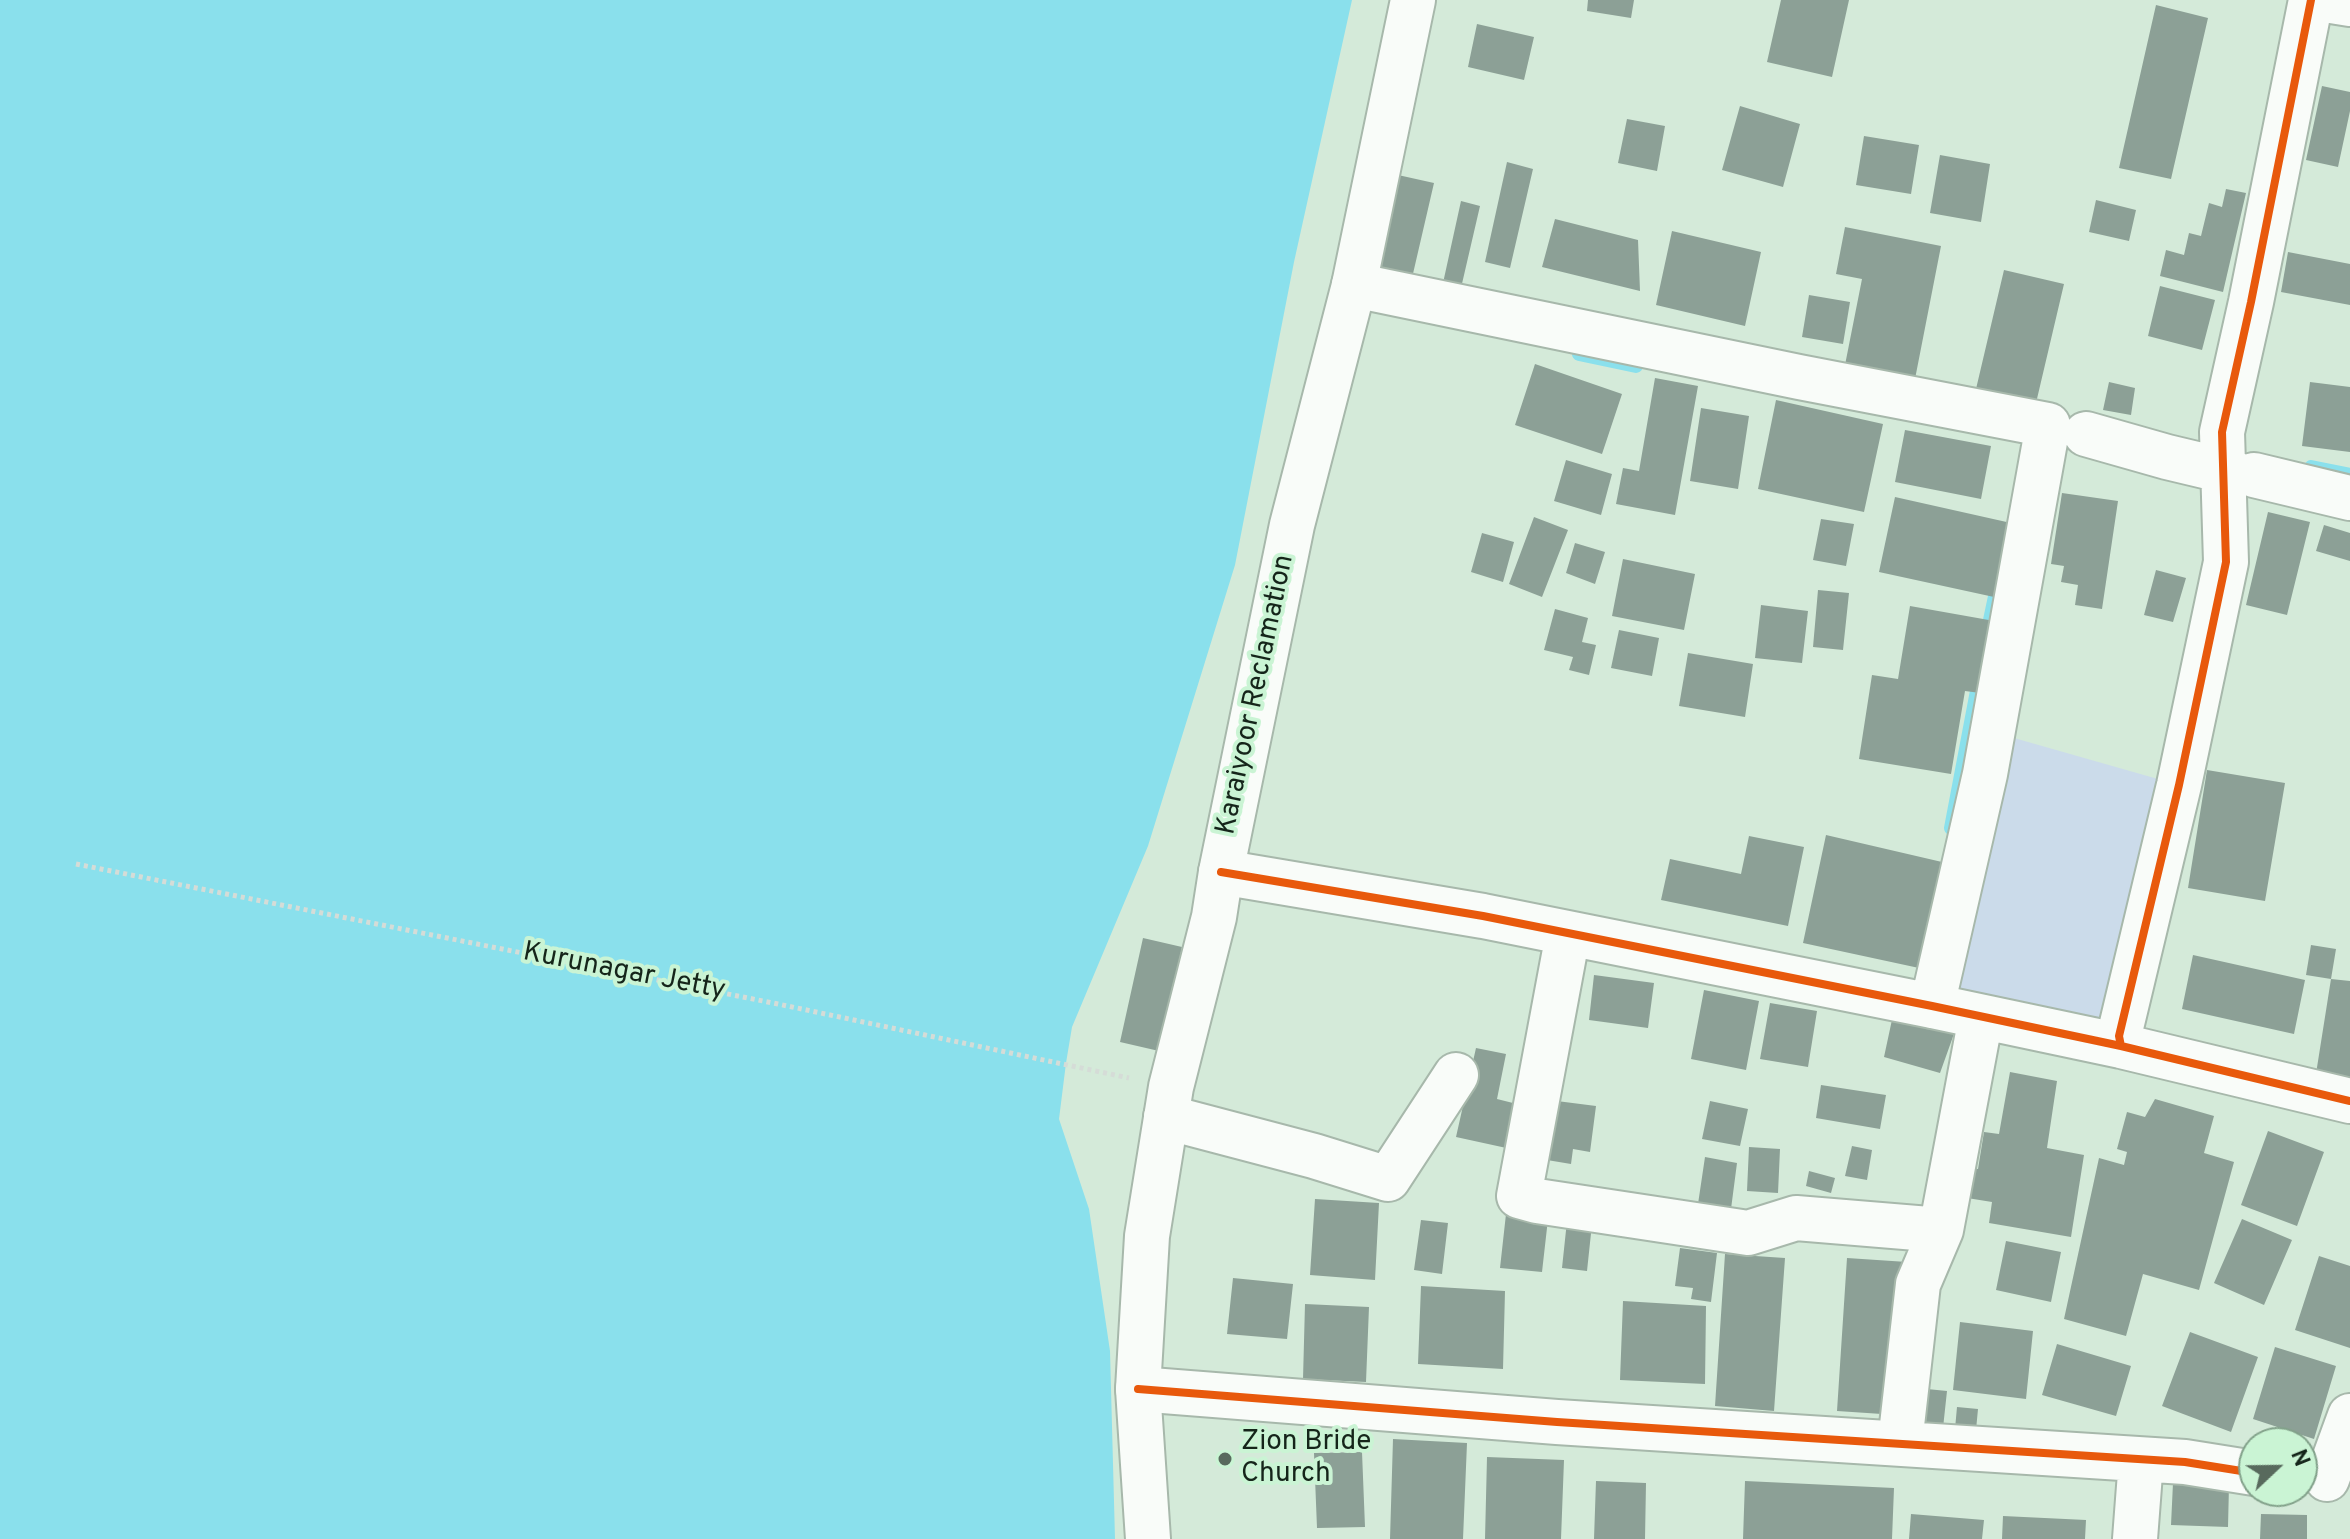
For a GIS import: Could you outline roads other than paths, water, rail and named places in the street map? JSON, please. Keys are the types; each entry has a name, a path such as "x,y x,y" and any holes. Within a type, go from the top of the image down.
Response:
{"street":[{"name":"Karaiyoor Reclamation","path":"1148,1539 1138,1389 1147,1236 1169,1102 1214,917 1292,525 1354,285 1413,0"},
{"path":"2121,1046 2119,1036 2179,785 2226,562 2237,472 2222,432 2311,0"},
{"path":"2325,0 2350,4"},
{"path":"1354,285 2048,425 1985,774 1932,1006"},
{"path":"2086,434 2167,457 2350,498"},
{"path":"1221,872 1483,916 1932,1006 2121,1046 2350,1101"},
{"path":"1568,934 1519,1196 1748,1233 1796,1218 1941,1230"},
{"path":"1900,1443 1918,1284 1941,1230 1981,1017"},
{"path":"1169,1102 1314,1156 1388,1179 1456,1075"},
{"path":"1138,1389 1557,1422 2185,1462 2238,1470"},
{"path":"2326,1479 2350,1416"},
{"path":"2135,1539 2141,1460"}],"water":[{"path":"0,0 1352,0 1294,262 1235,565 1148,846 1072,1027 1066,1063 1059,1119 1089,1209 1110,1351 1115,1539 0,1539"}],"waterway":[{"path":"1579,354 1636,366"},
{"path":"2311,467 2350,475"},
{"path":"1986,639 2000,573"},
{"path":"1951,828 1980,675"}],"place":[{"name":"Zion Bride Church","path":"1225,1459"}]}
